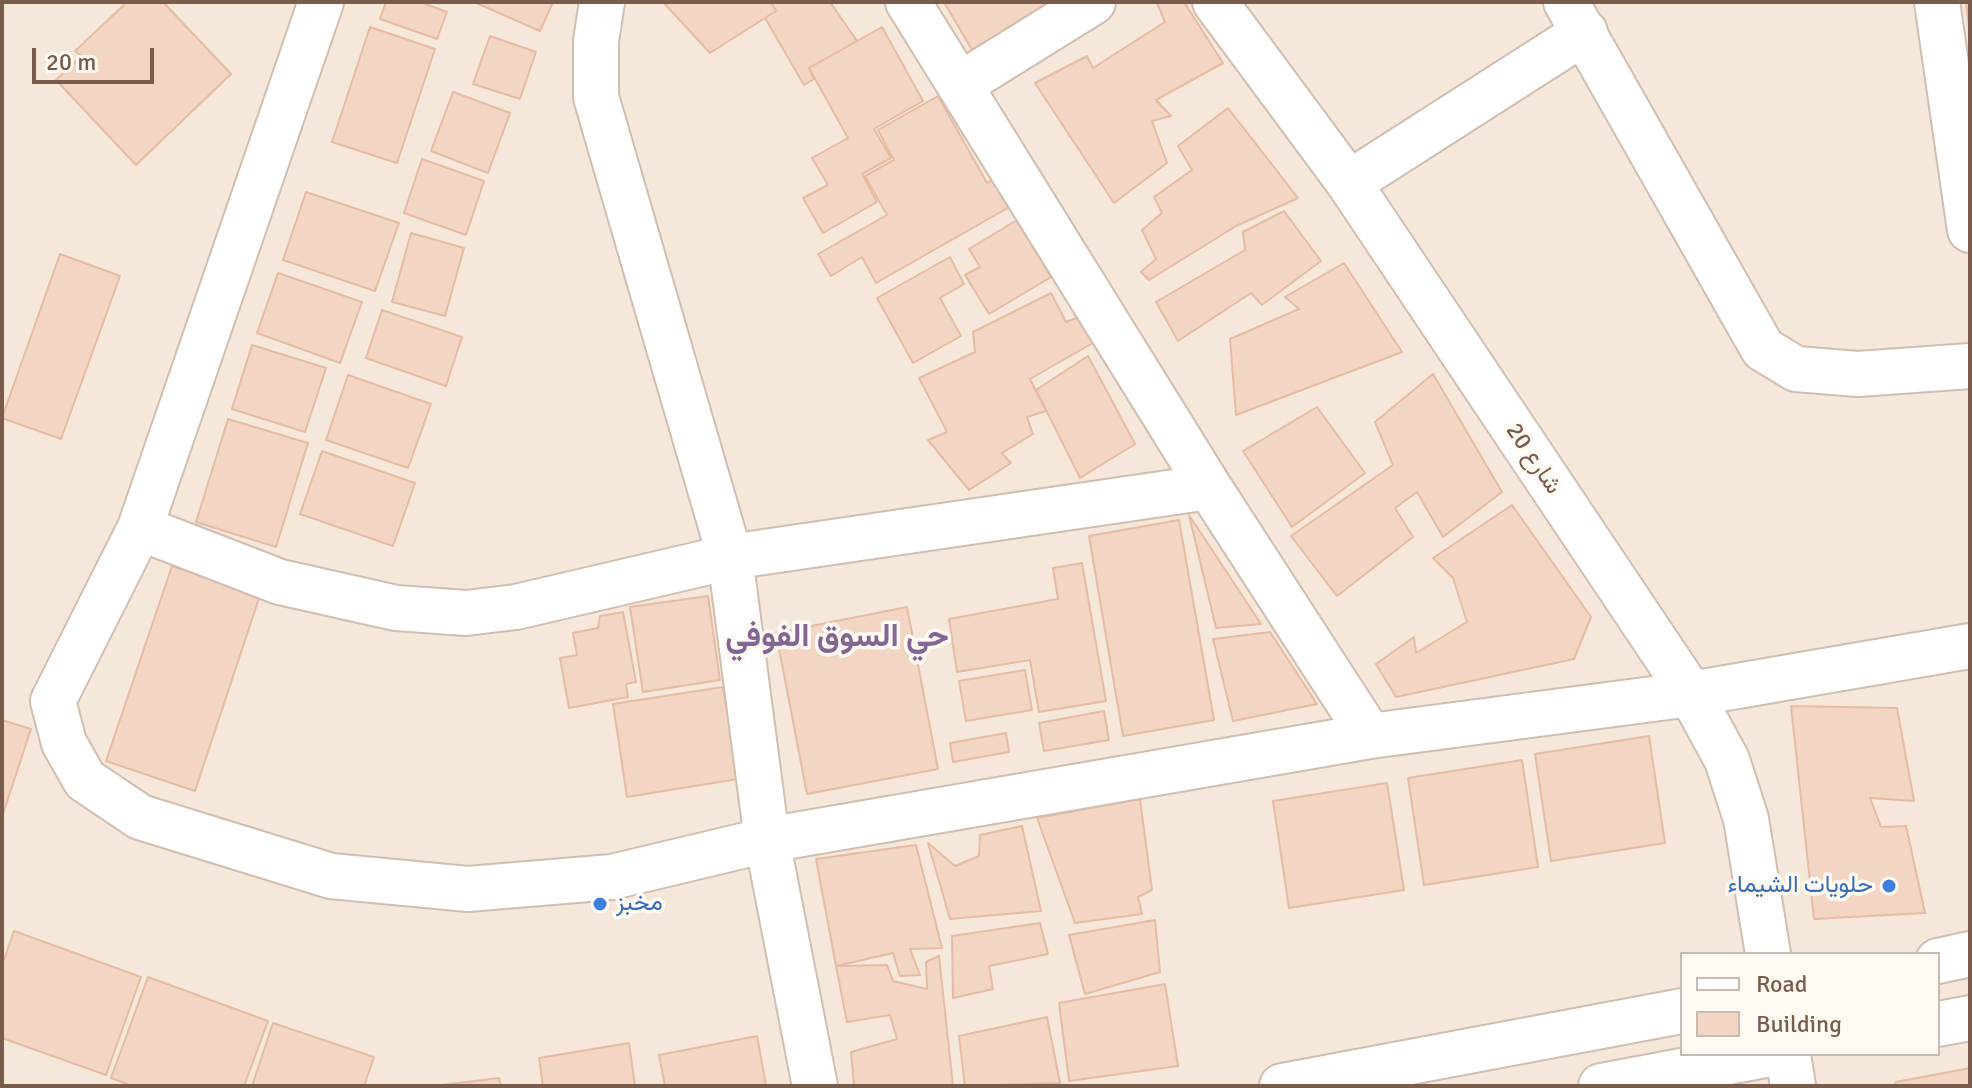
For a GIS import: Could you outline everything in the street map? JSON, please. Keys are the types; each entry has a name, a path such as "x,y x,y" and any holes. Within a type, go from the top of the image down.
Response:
{"street":[{"path":"321,2 140,528 53,701 64,743 85,780 140,817 331,876 468,889 612,877 767,840 1370,736 1691,694 1970,646"},
{"path":"602,2 596,41 596,97 730,557 767,840 815,1086"},
{"path":"908,2 1209,487 1370,736"},
{"path":"961,84 1093,2"},
{"name":"شارع 20","path":"1215,2 1349,183 1691,694 1727,760 1746,819 1768,952"},
{"path":"1937,2 1970,230"},
{"path":"1349,183 1576,17 1763,349 1796,369 1858,374 1970,366"},
{"path":"140,528 280,582 396,608 466,613 516,607 730,557 1209,487"},
{"path":"1940,961 1970,954"},
{"path":"1282,1086 1680,1011"},
{"path":"1940,1024 1970,1018"},
{"path":"1601,1086 1760,1056"},
{"path":"1788,1056 1793,1086"}],"shaded area":[{"path":"2,2 1970,2 1970,1086 2,1086"}],"building":[{"path":"127,2 163,2 231,74 136,165 56,80 81,56 75,51"},
{"path":"386,2 420,2 447,12 437,39 380,19"},
{"path":"474,2 553,2 540,31"},
{"path":"663,2 771,2 776,11 710,53"},
{"path":"771,2 830,2 857,41 809,68 814,79 804,85 765,18 776,11"},
{"path":"944,2 1049,2 972,50"},
{"path":"1184,2 1223,63 1156,100 1171,116 1152,121 1167,163 1114,203 1035,83 1087,56 1093,68 1165,22 1157,3"},
{"path":"1966,2 1970,2 1970,38"},
{"path":"370,27 435,49 397,163 332,142"},
{"path":"882,27 923,101 874,129 891,158 862,174 877,202 823,233 803,198 828,185 812,158 848,138 809,68"},
{"path":"490,36 536,52 520,99 473,84"},
{"path":"453,92 510,113 488,173 431,151"},
{"path":"938,96 987,183 997,177 1013,205 876,283 862,257 831,276 818,254 887,215 865,176 894,160 878,130"},
{"path":"1228,108 1298,198 1236,226 1149,280 1141,272 1156,259 1142,230 1162,213 1154,197 1192,170 1178,146"},
{"path":"422,159 484,181 466,235 404,213"},
{"path":"306,192 399,223 375,291 283,260"},
{"path":"1284,211 1321,261 1262,305 1251,293 1178,341 1156,302 1245,250 1243,232"},
{"path":"1017,220 1051,277 989,314 965,275 980,267 969,249"},
{"path":"411,233 464,248 445,316 392,302"},
{"path":"60,254 120,276 61,439 2,418"},
{"path":"950,257 964,284 940,298 961,336 913,363 877,298"},
{"path":"1344,263 1402,352 1236,415 1230,339 1299,309 1285,297"},
{"path":"278,273 362,302 340,363 257,333"},
{"path":"1051,293 1066,322 1079,317 1098,340 1030,379 1046,411 1027,417 1033,434 1002,453 1011,463 969,490 928,440 947,432 919,378 975,352 973,332"},
{"path":"382,310 462,337 446,386 366,358"},
{"path":"252,345 326,368 305,432 232,409"},
{"path":"1088,356 1135,444 1080,478 1036,390"},
{"path":"1433,374 1502,492 1443,537 1417,492 1395,508 1413,537 1337,596 1291,536 1393,465 1375,422"},
{"path":"348,375 431,404 408,468 326,440"},
{"path":"1317,407 1365,473 1292,527 1243,451"},
{"path":"228,419 308,443 276,547 196,522"},
{"path":"322,451 415,483 393,546 300,514"},
{"path":"1512,505 1591,617 1574,659 1396,697 1376,664 1414,637 1416,653 1467,622 1453,578 1433,558"},
{"path":"1189,515 1261,624 1216,628"},
{"path":"1179,520 1214,720 1123,736 1089,536"},
{"path":"1082,563 1106,701 1039,712 1030,660 957,672 949,619 1058,599 1053,568"},
{"path":"172,566 260,595 195,791 106,761"},
{"path":"708,596 720,680 643,692 630,607"},
{"path":"907,607 938,769 807,794 776,633"},
{"path":"623,612 636,682 626,684 628,697 569,708 560,658 577,655 573,633 598,628 600,616"},
{"path":"1270,632 1317,704 1233,721 1213,639"},
{"path":"1025,670 1032,710 966,721 959,681"},
{"path":"723,687 738,779 627,797 613,704"},
{"path":"1791,706 1897,708 1914,801 1870,798 1881,827 1906,826 1925,913 1814,919"},
{"path":"1104,711 1109,740 1044,751 1039,723"},
{"path":"2,720 31,729 2,817"},
{"path":"1006,733 1009,752 953,762 950,743"},
{"path":"1649,736 1665,843 1551,861 1535,754"},
{"path":"1522,760 1538,867 1424,885 1408,778"},
{"path":"1387,783 1404,890 1289,908 1273,801"},
{"path":"1140,799 1152,890 1138,897 1142,914 1075,923 1037,818"},
{"path":"1022,826 1041,911 950,919 928,843 955,866 979,856 980,835"},
{"path":"916,845 942,948 910,949 920,975 900,976 893,953 836,966 816,859"},
{"path":"1155,920 1160,972 1085,994 1069,935"},
{"path":"1040,923 1048,954 989,966 993,989 953,998 952,936"},
{"path":"14,931 141,977 106,1075 2,1038 2,965"},
{"path":"939,956 953,1086 854,1086 851,1052 897,1039 890,1015 847,1022 836,966 887,965 893,981 927,989 926,962"},
{"path":"148,977 268,1021 244,1086 132,1086 111,1078"},
{"path":"1165,984 1178,1066 1069,1081 1059,1003"},
{"path":"1047,1017 1060,1083 965,1086 959,1036"},
{"path":"273,1023 374,1057 364,1086 252,1086"},
{"path":"757,1036 766,1086 665,1086 659,1055"},
{"path":"629,1043 635,1086 543,1086 539,1058"},
{"path":"1970,1068 1970,1086 1893,1086 1896,1082"},
{"path":"499,1078 501,1086 434,1086"}],"place":[{"name":"حلويات الشيماء","path":"1889,886"},
{"name":"مخبز","path":"600,904"}],"district":[{"name":"حي السوق الفوفي","path":"837,638"}]}
